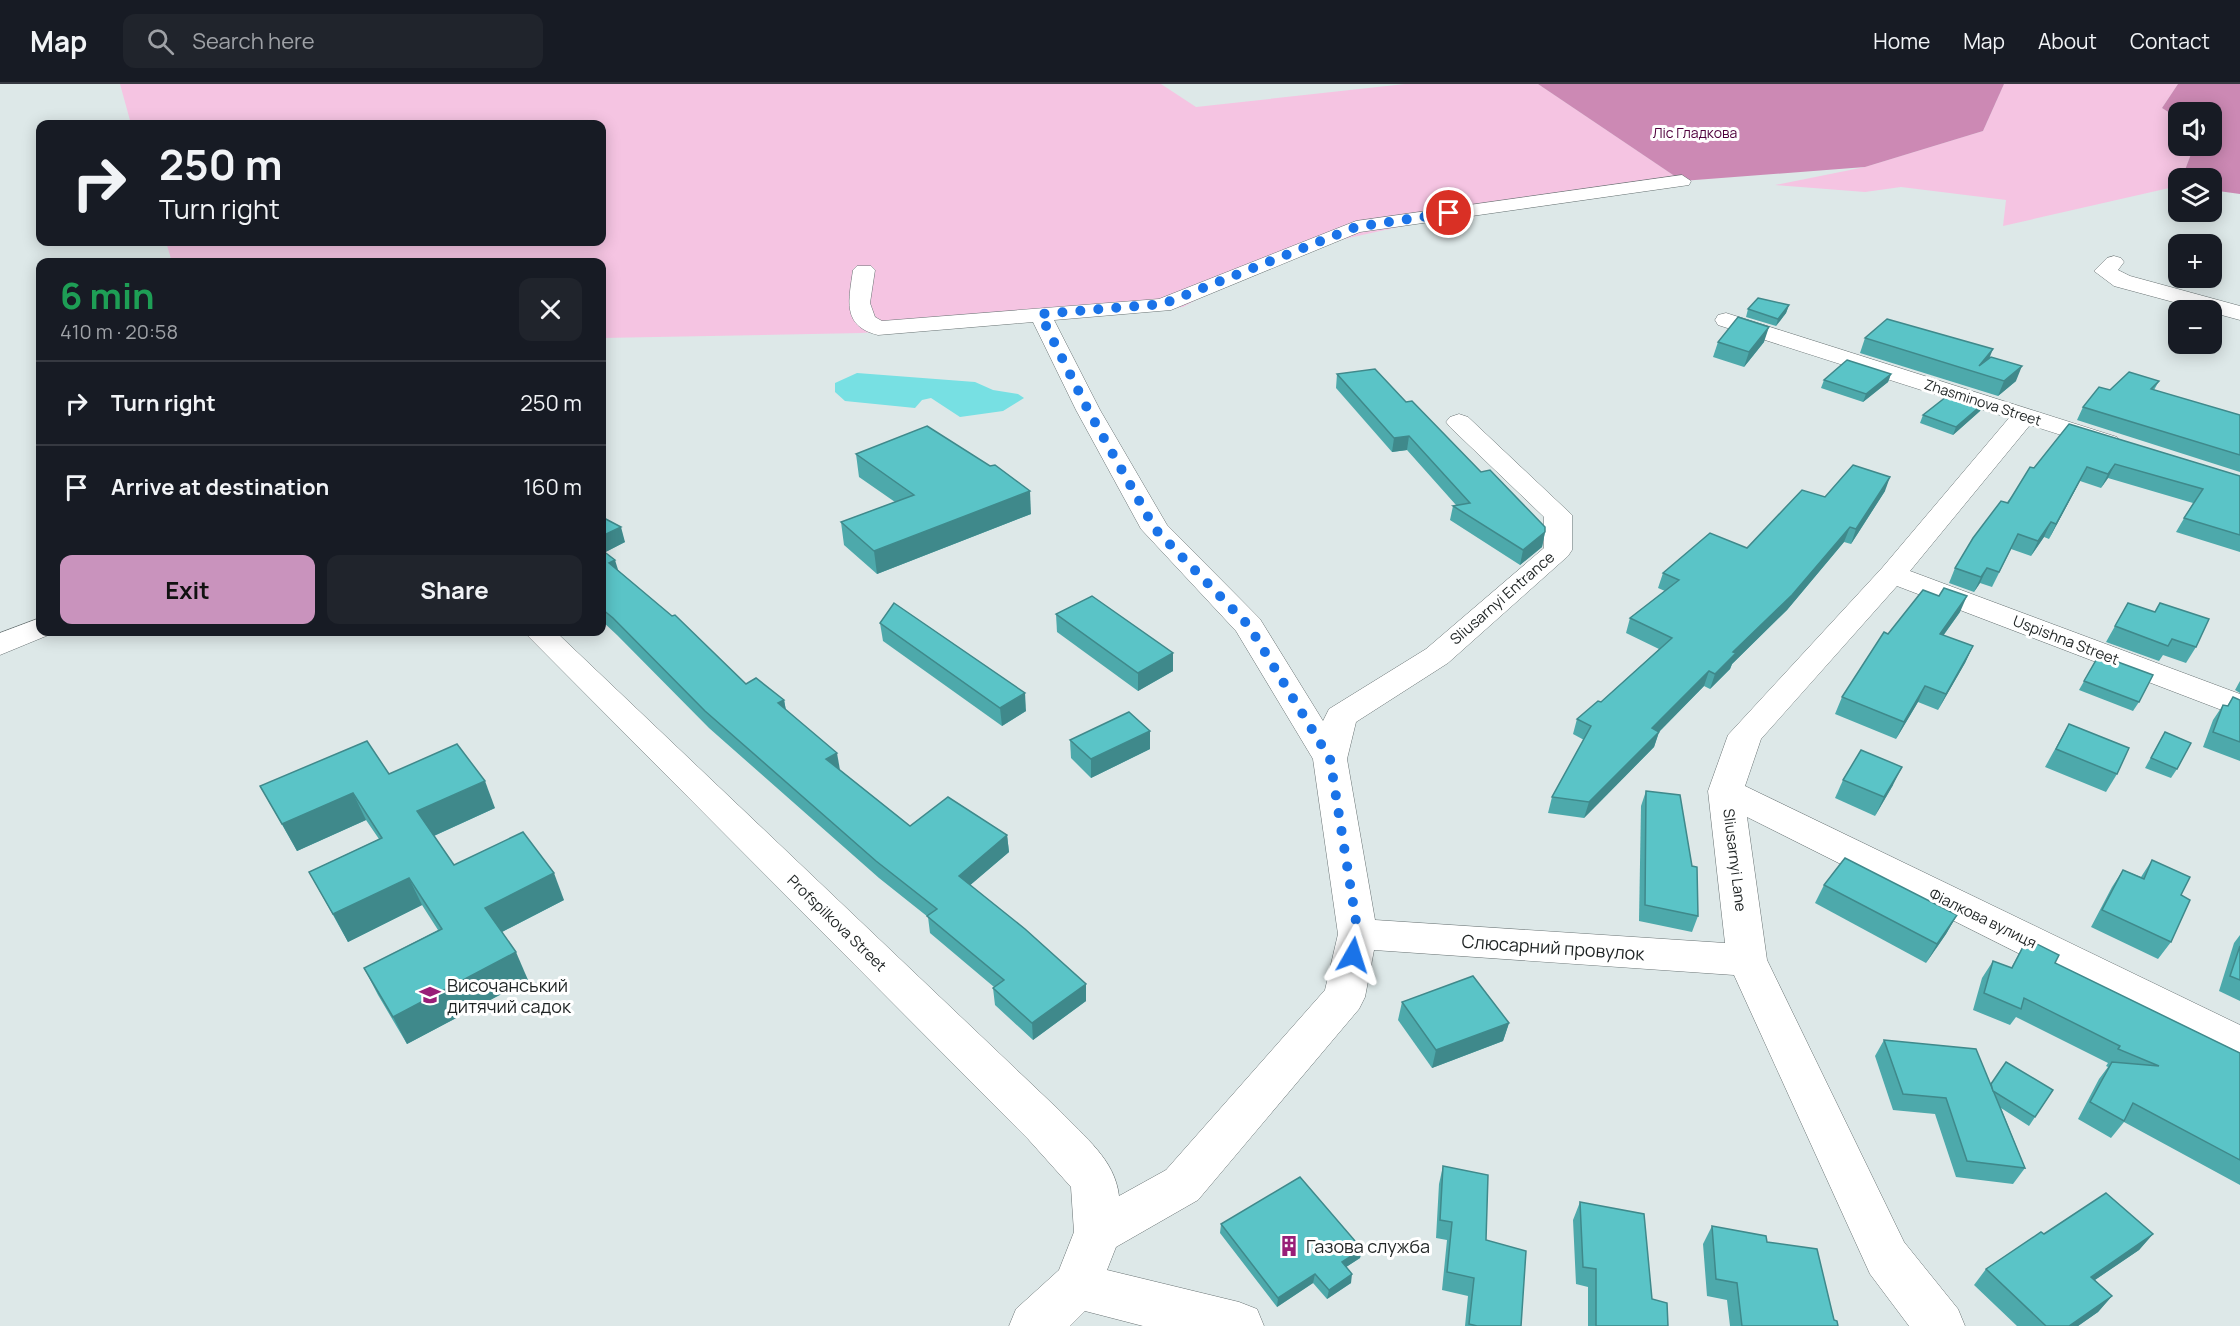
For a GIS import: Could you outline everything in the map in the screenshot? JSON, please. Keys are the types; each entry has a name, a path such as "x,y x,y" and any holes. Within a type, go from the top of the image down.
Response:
{"street":[{"path":"864,270 859,303 865,321 878,328 1163,304 1356,227 1682,181"},
{"path":"2114,262 2105,272 2122,281 2240,313"},
{"path":"1034,1326 1077,1286 1098,1232 1182,1185 1344,997 1358,934 1330,759 1249,626 1155,529 1088,410 1040,314"},
{"name":"Zhasminova Street","path":"1726,320 2127,448"},
{"name":"Sliusarnyi Lane","path":"1940,1326 1887,1258 1747,960 1726,791 1745,735 1892,574 2025,415"},
{"name":"Sliusarnyi Entrance","path":"1330,759 1341,717 1437,656 1558,550 1558,514 1459,422"},
{"name":"Uspishna Street","path":"1892,574 2240,706"},
{"path":"0,645 36,629"},
{"name":"Profspilkova Street","path":"543,636 1044,1125 1087,1171 1094,1179 1098,1232"},
{"name":"Фіалкова вулиця","path":"1726,791 2240,1045"},
{"name":"Слюсарний провулок","path":"1358,934 1747,960"},
{"path":"1077,1286 1239,1326"}],"shaded area":[{"path":"120,84 1161,84 1196,107 1405,84 1538,84 1682,181 1457,214 1281,253 1183,307 862,333 606,338 606,258 171,258 167,246 606,246 606,120 130,120"},
{"path":"2004,84 2178,84 2162,108 2168,112 2168,156 2190,156 2186,168 2168,168 2168,188 2003,226 2006,200 1901,187 1865,192 1775,185 1865,167 1983,131"}],"green space":[{"name":"Ліс Гладкова","path":"1538,84 2004,84 1983,131 1865,167 1682,181"},
{"path":"2178,84 2240,84 2240,194 2222,192 2222,168 2186,168 2190,156 2222,156 2222,102 2168,102 2168,112 2162,108"}],"water":[{"path":"857,373 975,382 993,390 1018,394 1024,398 1003,411 960,417 931,398 922,400 915,408 845,401 835,392 835,383"}],"building":[{"path":"1758,298 1789,305 1778,319 1748,309"},
{"path":"1738,317 1769,327 1749,352 1718,342"},
{"path":"1887,319 1993,349 1979,366 1991,357 2022,366 2004,381 1865,338"},
{"path":"1847,360 1891,374 1866,394 1824,380"},
{"path":"1375,369 1406,402 1412,401 1481,472 1490,470 1545,527 1545,532 1523,550 1453,506 1470,503 1409,436 1394,438 1337,374"},
{"path":"2129,372 2159,381 2151,389 2240,415 2240,455 2083,407 2099,387 2110,390"},
{"path":"1951,393 1984,403 1956,427 1923,415"},
{"path":"2069,424 2240,476 2240,535 2184,518 2203,489 2115,464 2108,474 2087,467 2056,524 2051,522 2038,541 2018,534 1999,572 1987,568 1981,577 1955,568 1973,538 2001,501 2008,503 2030,467 2034,468"},
{"path":"927,426 990,466 995,465 1030,491 874,551 841,522 914,495 856,454"},
{"path":"1853,465 1890,477 1856,529 1850,527 1792,595 1733,652 1736,653 1715,674 1709,671 1652,728 1659,732 1589,802 1552,797 1591,726 1577,719 1598,701 1601,702 1672,638 1630,618 1679,580 1663,573 1710,533 1747,548 1802,490 1825,497"},
{"path":"606,519 621,527 606,534"},
{"path":"606,553 615,560 609,563 672,616 675,615 746,684 756,678 784,700 778,703 837,753 826,759 910,826 948,797 1007,835 959,876 1025,929 1086,984 1032,1023 993,988 1004,980 927,916 937,909 876,861 705,711 606,612"},
{"path":"1944,588 1967,596 1940,634 1973,646 1946,694 1925,686 1904,722 1842,697 1884,632 1888,634 1923,590 1939,596"},
{"path":"1092,596 1173,653 1138,673 1056,614"},
{"path":"894,603 1025,693 1000,708 880,623"},
{"path":"2128,603 2155,612 2160,603 2209,619 2196,647 2172,639 2168,646 2115,626"},
{"path":"2099,655 2153,675 2139,702 2084,681"},
{"path":"2233,697 2240,700 2240,742 2213,732 2223,705 2228,706"},
{"path":"1129,712 1150,731 1091,759 1070,740"},
{"path":"2069,724 2129,748 2117,774 2056,749"},
{"path":"2165,732 2191,743 2177,769 2151,758"},
{"path":"367,741 389,774 457,744 485,781 417,811 454,865 523,832 554,873 485,908 516,952 393,1017 364,968 442,929 409,878 333,914 309,872 382,838 353,793 282,824 260,786"},
{"path":"1861,750 1902,767 1884,797 1843,780"},
{"path":"1646,791 1680,795 1692,866 1697,867 1698,916 1645,905"},
{"path":"1845,858 1957,915 1937,944 1824,885"},
{"path":"2152,860 2190,877 2181,895 2190,900 2171,942 2102,910 2123,870 2144,879"},
{"path":"2027,939 2059,955 2055,963 2240,1053 2240,1160 2133,1103 2124,1121 2090,1102 2112,1062 2159,1066 2118,1049 2120,1046 2024,998 2021,1009 1984,993 1993,961 2012,968"},
{"path":"2240,946 2240,980 2230,976"},
{"path":"1473,976 1509,1023 1436,1050 1402,1002"},
{"path":"1884,1040 1976,1049 2025,1168 1967,1161 1946,1098 1903,1094"},
{"path":"2006,1062 2053,1090 2035,1117 1993,1091 1991,1084"},
{"path":"1443,1166 1488,1175 1486,1240 1526,1251 1521,1326 1469,1324 1474,1278 1447,1272 1452,1222 1440,1220"},
{"name":"Газова служба","path":"1300,1177 1362,1249 1342,1262 1352,1274 1329,1290 1315,1274 1278,1298 1221,1224"},
{"path":"2106,1193 2153,1234 2091,1277 2112,1296 2069,1326 2046,1326 1986,1269 2041,1232 2044,1234"},
{"path":"1580,1202 1644,1214 1652,1299 1667,1303 1668,1326 1596,1326 1596,1269 1583,1267"},
{"path":"1712,1226 1766,1236 1767,1242 1817,1249 1834,1320 1837,1321 1838,1326 1742,1326 1737,1283 1716,1279"}],"place":[{"name":"Височанський дитячий садок","path":"430,995"},
{"name":"Газова служба","path":"1289,1246"}],"route":[{"path":"1353,955 1358,934 1330,759 1249,626 1155,529 1088,410 1040,314 1163,304 1356,227 1449,213"}]}
